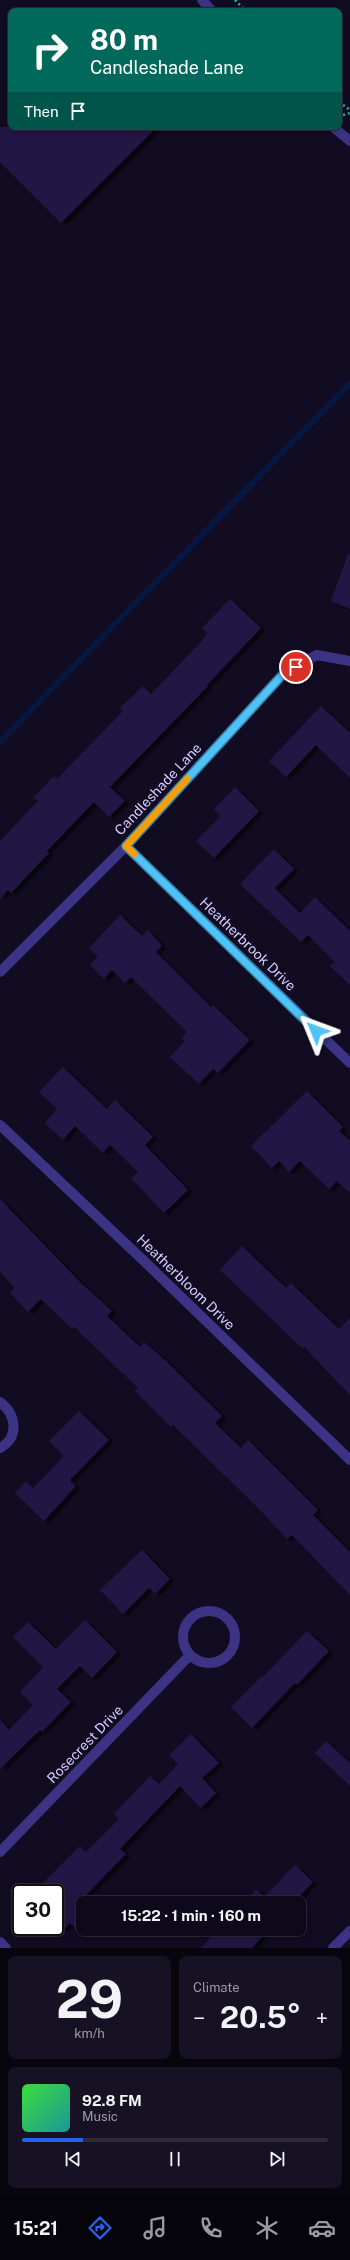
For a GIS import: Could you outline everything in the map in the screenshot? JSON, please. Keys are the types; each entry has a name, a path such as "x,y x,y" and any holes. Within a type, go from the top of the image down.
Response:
{"street":[{"path":"202,0 209,8"},
{"path":"337,130 350,141"},
{"name":"Candleshade Lane","path":"0,972 126,846 285,672 317,655 350,661"},
{"name":"Heatherbrook Drive","path":"126,846 350,1063"},
{"name":"Heatherbloom Drive","path":"0,1125 144,1260 350,1460"},
{"path":"0,1402 12,1414 14,1423 10,1439 0,1448"},
{"path":"211,1610 227,1618 232,1624 235,1640 227,1655 213,1663 201,1661 190,1655 183,1638 183,1630 190,1618 202,1611 211,1610"},
{"name":"Rosecrest Drive","path":"0,1852 190,1655"},
{"path":"333,1948 350,1930"},
{"path":"0,1942 6,1948"}],"path":[{"path":"235,0 243,8"}],"building":[{"path":"0,127 8,127 8,130 154,130 61,223 0,162"},
{"path":"348,554 350,555 350,609 331,601"},
{"path":"230,599 261,628 207,685 208,686 110,787 125,801 109,817 94,802 47,851 49,853 11,893 8,890 0,899 0,841 38,801 33,798 54,776 57,779 123,711 120,708 143,686 151,694 200,643 208,633 202,628"},
{"path":"321,706 350,733 350,778 316,745 286,777 269,761"},
{"path":"235,787 259,811 214,858 196,841 221,816 214,809"},
{"path":"274,849 294,869 275,888 300,913 315,897 350,931 350,985 330,966 335,962 308,935 301,942 240,884"},
{"path":"120,915 142,936 148,930 162,946 156,952 211,1007 213,1005 250,1040 218,1073 213,1069 199,1084 170,1057 185,1041 182,1038 187,1032 131,977 125,983 112,970 104,979 90,965 98,957 89,948"},
{"path":"63,1067 107,1109 115,1100 153,1137 145,1145 188,1190 164,1213 131,1178 138,1172 110,1145 103,1153 75,1126 63,1140 45,1123 57,1109 39,1092"},
{"path":"307,1091 343,1127 339,1131 350,1141 350,1193 337,1181 329,1189 300,1161 289,1172 279,1161 272,1168 251,1146"},
{"path":"0,1199 81,1283 112,1311 107,1316 140,1347 144,1342 166,1361 222,1416 215,1423 241,1448 248,1440 318,1510 313,1515 350,1552 350,1595 292,1535 287,1539 260,1510 173,1425 171,1427 135,1391 138,1388 74,1327 72,1329 41,1299 28,1312 10,1293 15,1288 0,1272"},
{"path":"242,1246 286,1288 291,1283 339,1329 350,1318 350,1395 304,1347 303,1349 220,1270"},
{"path":"79,1411 109,1440 70,1480 76,1486 44,1521 15,1493 26,1481 33,1488 64,1456 49,1441"},
{"path":"142,1550 170,1579 155,1594 149,1588 123,1614 100,1590"},
{"path":"85,1620 117,1652 92,1678 80,1666 57,1689 71,1702 42,1732 40,1730 0,1769 0,1720 9,1730 33,1705 20,1692 43,1667 13,1637 28,1622 56,1649"},
{"path":"307,1631 329,1651 297,1685 295,1683 252,1728 231,1707 261,1677 262,1678"},
{"path":"191,1734 219,1763 202,1778 216,1793 201,1808 180,1786 120,1849 126,1854 85,1896 76,1896 76,1929 70,1923 64,1929 64,1884 42,1884 80,1846 86,1852 119,1819 114,1814 150,1776 159,1784 178,1764 169,1755"},
{"path":"326,1741 350,1763 350,1786 315,1753"},
{"path":"295,1865 313,1882 300,1896 265,1896"},
{"path":"256,1889 263,1896 250,1896"},
{"path":"212,1936 262,1937 252,1948 201,1948"}],"waterway":[{"path":"0,742 350,383"}],"slow traffic":[{"path":"134,854 126,846 187,779"}],"route":[{"path":"296,667 285,672 126,846 316,1031"}]}
